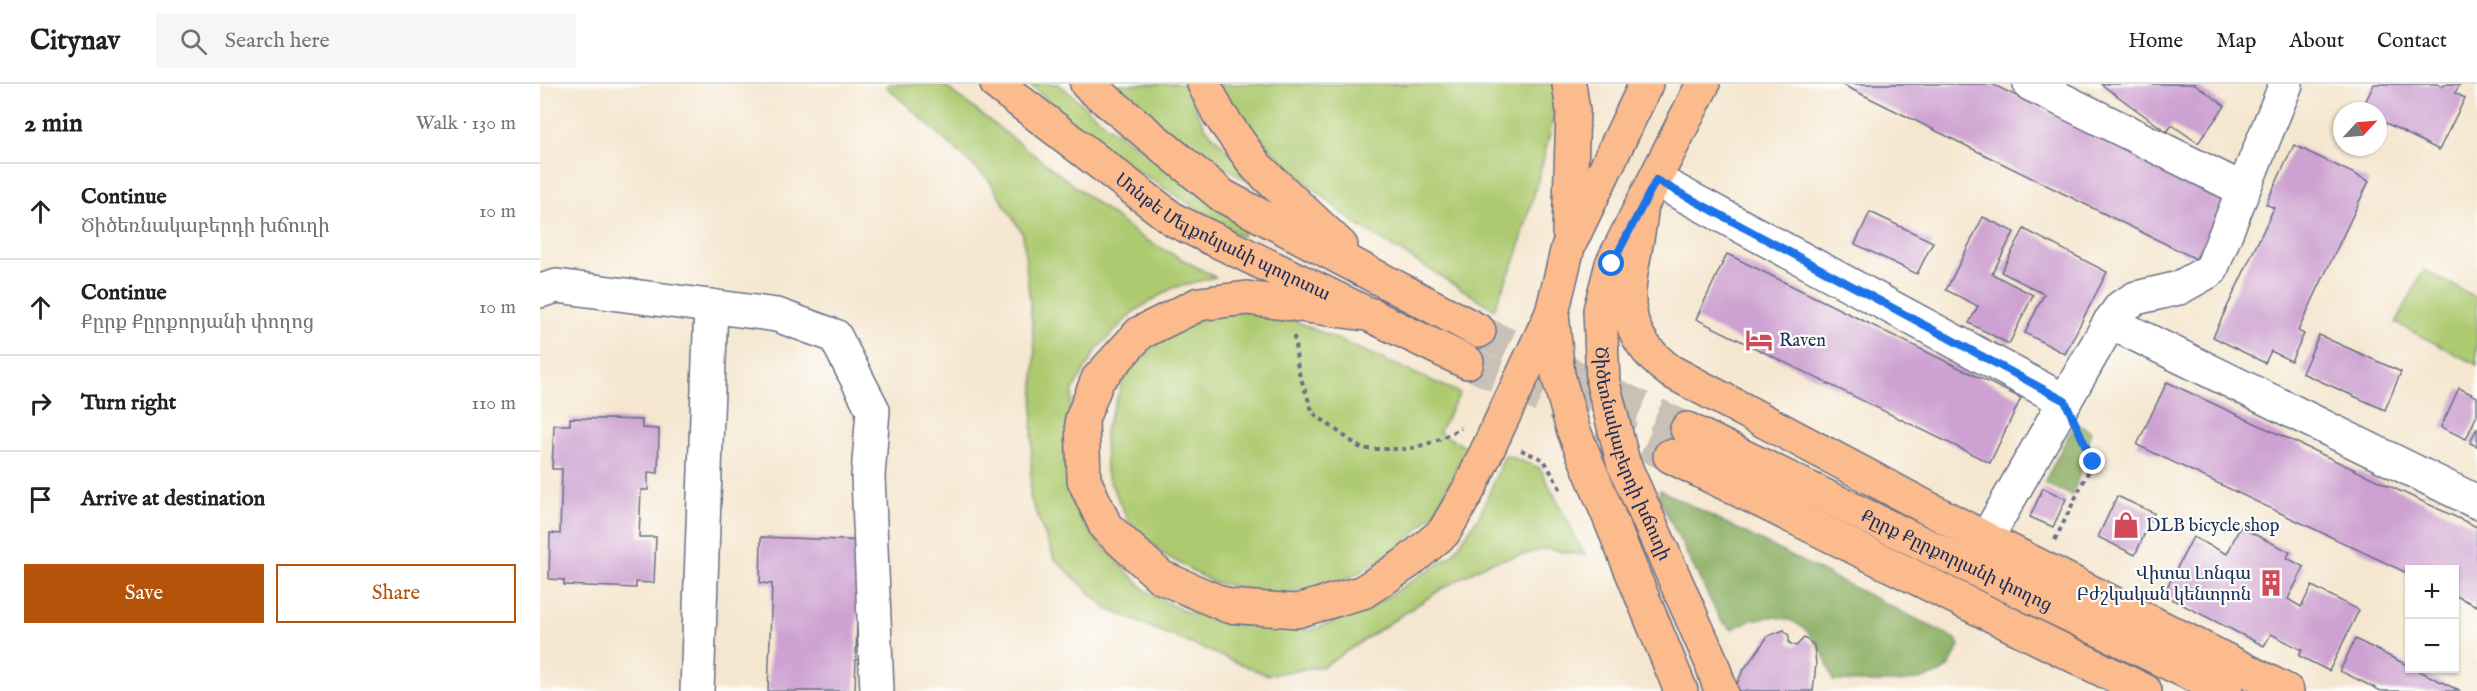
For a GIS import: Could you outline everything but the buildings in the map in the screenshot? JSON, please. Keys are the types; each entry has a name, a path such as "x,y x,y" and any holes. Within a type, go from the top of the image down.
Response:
{"main road":[{"name":"Մոնթե Մելքոնյանի պողոտա","path":"997,84 1174,220 1467,362"},
{"name":"Մոնթե Մելքոնյանի պողոտա","path":"1087,84 1223,196 1479,331"},
{"path":"1204,84 1219,114 1256,166 1378,279"},
{"path":"1373,315 1247,298 1199,304 1140,333 1098,379 1082,419 1084,480 1106,527 1161,577 1227,606 1297,611 1363,592 1407,563 1444,532 1469,489 1552,313 1568,247 1573,111 1569,84"},
{"path":"1568,247 1646,84"},
{"path":"1703,84 1641,212 1627,300 1630,320 1636,335 1655,360 1670,371 1986,539 2287,691"},
{"name":"Ծիծեռնակաբերդի խճուղի","path":"1641,212 1612,264 1600,310 1603,383 1623,462 1711,661 1721,691"},
{"name":"Ծիծեռնակաբերդի խճուղի","path":"1552,313 1558,375 1573,429 1681,691"},
{"name":"Քըրք Քըրքորյանի փողոց","path":"1687,429 2226,691"},
{"name":"Քըրք Քըրքորյանի փողոց","path":"1670,456 2145,691"}],"lane":[{"path":"2030,84 2242,189"},
{"path":"1986,539 2110,322 2121,307 2136,298 2179,288 2211,270 2286,84"},
{"path":"1656,180 2065,401"},
{"path":"540,291 557,286 777,315 835,336 873,410 868,476 877,691"},
{"path":"697,691 711,306"},
{"path":"2110,322 2477,502"}],"path":[{"path":"1293,327 1298,370 1313,413 1362,449 1409,449 1434,442 1465,426"},
{"path":"2054,544 2093,462 2065,401"},
{"path":"1517,448 1544,460 1567,502"}],"green space":[{"path":"889,84 942,84 1141,237 1215,277 1172,288 1133,312 1097,349 1073,390 1064,452 1073,506 1092,535 1146,591 1181,610 1232,624 1311,630 1365,611 1452,555 1480,515 1505,455 1540,468 1585,555 1546,549 1488,563 1440,590 1324,666 1267,675 1107,609 1054,558 1030,497 1035,353 1023,234 989,180 886,86"},
{"path":"1030,84 1059,84 1106,125 1250,222 1241,237 1092,142"},
{"path":"1107,84 1184,84 1205,127 1275,200 1135,107"},
{"path":"1219,84 1554,84 1557,104 1542,165 1517,255 1494,309 1357,225 1289,168 1230,108"},
{"path":"2424,270 2477,298 2477,365 2396,323"},
{"path":"1246,311 1286,317 1460,393 1439,432 1467,448 1435,512 1396,552 1336,585 1273,594 1212,582 1165,555 1129,522 1106,473 1105,430 1126,374 1168,335 1206,316"},
{"path":"2075,423 2091,431 2073,496 2044,483"},
{"path":"1660,490 1956,639 1959,646 1948,667 1938,674 1910,681 1833,681 1819,646 1798,624 1784,618 1769,617 1752,620 1732,629 1721,621 1658,497"}],"tunnel":[{"path":"1479,331 1687,429"},
{"path":"1467,362 1670,456"}],"place":[{"name":"Raven","path":"1759,340"},
{"name":"DLB bicycle shop","path":"2126,525"},
{"name":"Վիտա Լոնգա Բժշկական կենտրոն","path":"2271,583"}],"route":[{"path":"1612,264 1656,180 2065,401 2093,462"}]}
